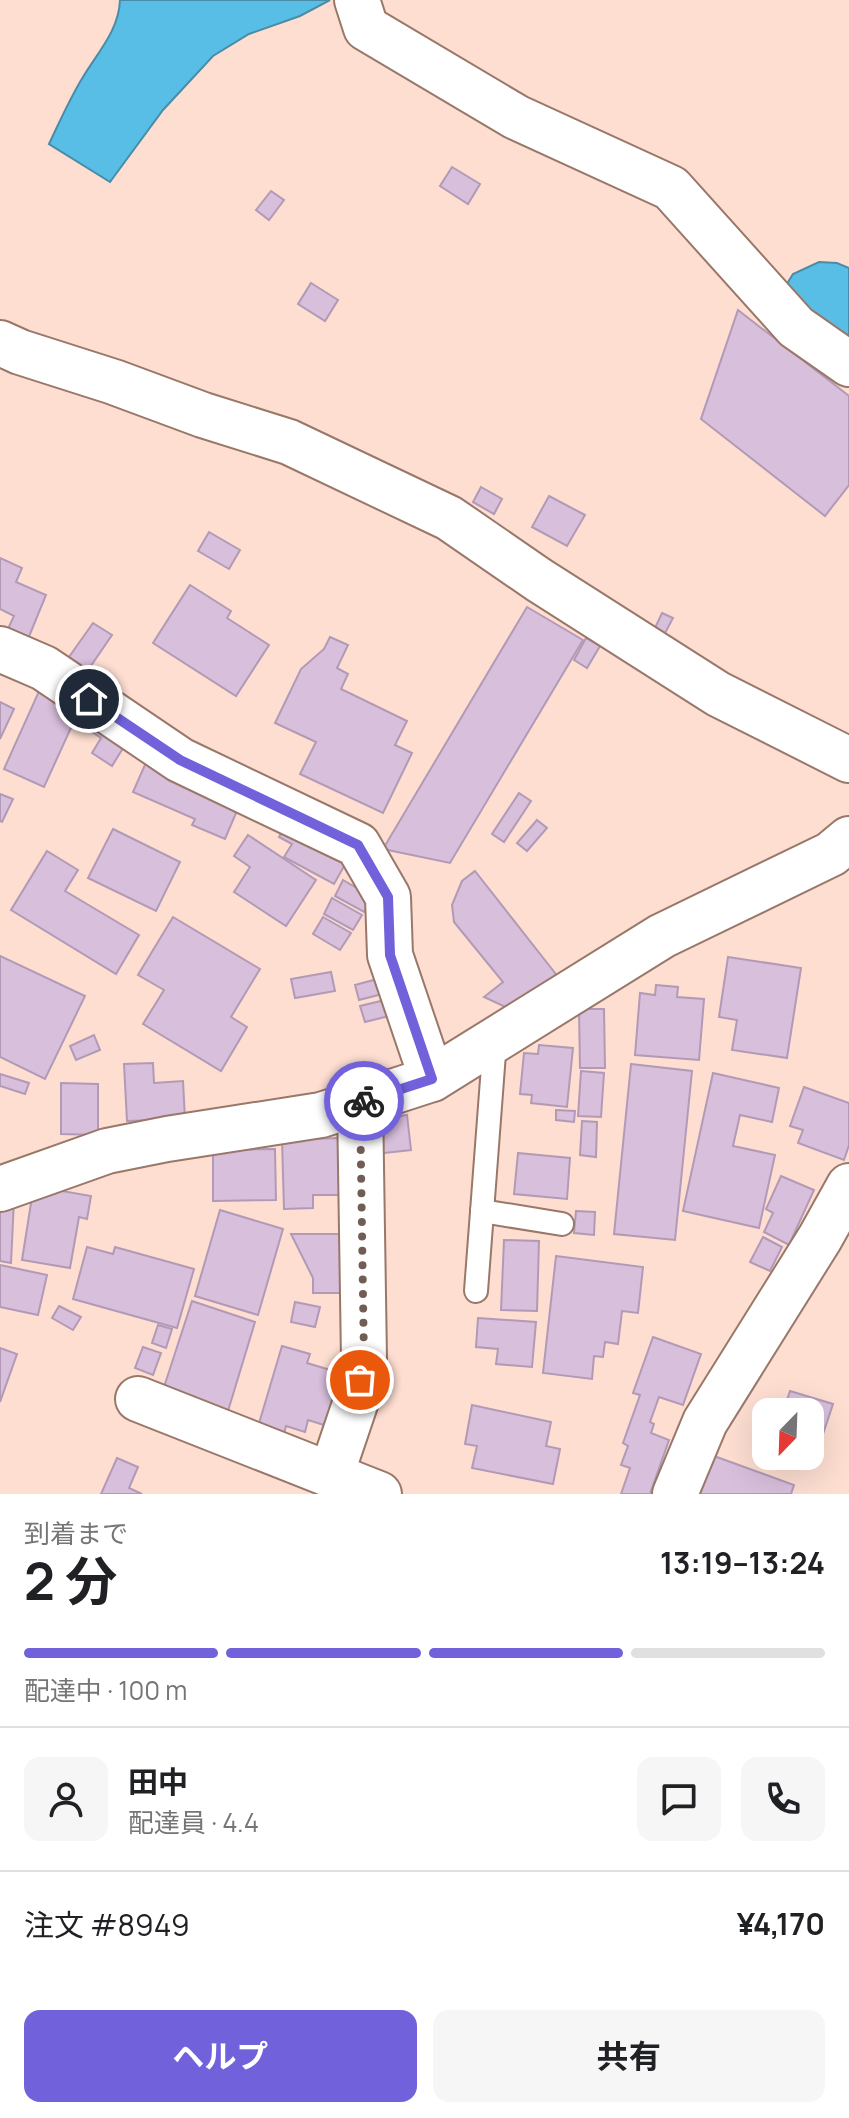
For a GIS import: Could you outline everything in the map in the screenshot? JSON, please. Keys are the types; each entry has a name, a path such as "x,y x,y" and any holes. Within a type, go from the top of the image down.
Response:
{"street":[{"path":"357,0 366,28 379,36 516,117 671,188 796,327 849,364"},
{"path":"0,343 289,442 449,518 539,580 718,694 849,760"},
{"path":"0,649 44,668 180,760 358,845 388,897 390,955 432,1079"},
{"path":"0,1189 107,1151 321,1115 432,1079 662,936 831,854 849,839"},
{"path":"331,1475 356,1401 364,1360 360,1102"},
{"path":"675,1494 705,1422 849,1186"},
{"path":"138,1399 379,1494"}],"lane":[{"path":"476,1291 495,1040"},
{"path":"482,1211 562,1224"}],"water":[{"path":"120,0 330,0 300,16 249,34 213,56 163,110 110,182 49,144 78,85 112,31"},
{"path":"819,262 837,263 849,268 849,350 780,295 793,274"}],"building":[{"path":"452,167 480,184 468,204 440,186"},
{"path":"271,191 284,200 269,220 256,210"},
{"path":"311,283 338,300 325,321 298,304"},
{"path":"738,310 849,396 849,485 825,516 701,419"},
{"path":"481,487 502,499 494,514 473,502"},
{"path":"549,496 585,515 567,546 532,527"},
{"path":"209,532 240,550 229,569 198,551"},
{"path":"0,558 22,568 16,582 46,595 26,644 5,635 14,616 0,609"},
{"path":"190,585 231,611 227,618 269,645 236,696 153,643"},
{"path":"527,607 583,640 450,863 383,849"},
{"path":"662,613 673,618 664,635 654,630"},
{"path":"93,623 112,635 88,670 69,657"},
{"path":"330,637 348,645 337,668 348,674 341,689 407,721 395,745 412,753 383,813 300,774 316,742 275,723 301,669 324,649"},
{"path":"586,638 600,646 587,668 574,660"},
{"path":"40,689 65,701 59,712 75,719 44,787 4,769"},
{"path":"0,702 14,709 0,739"},
{"path":"86,713 128,740 112,766 92,753 101,738 80,724"},
{"path":"148,758 242,799 225,839 192,825 195,819 133,792"},
{"path":"519,793 531,801 504,842 492,834"},
{"path":"0,794 13,799 2,822 0,821"},
{"path":"288,819 351,854 334,884 284,857 292,844 279,837"},
{"path":"537,820 547,828 527,851 517,843"},
{"path":"113,829 180,862 156,911 88,878"},
{"path":"248,835 316,880 286,926 234,892 250,867 234,856"},
{"path":"47,851 78,870 65,891 139,935 116,974 11,910"},
{"path":"475,871 559,978 516,1012 484,997 503,982 454,922 452,905 462,881"},
{"path":"343,880 372,897 364,912 335,896"},
{"path":"332,898 362,915 353,930 324,914"},
{"path":"173,917 260,969 231,1017 247,1027 221,1071 143,1024 164,990 138,975"},
{"path":"323,917 351,933 340,950 313,934"},
{"path":"0,956 85,996 45,1079 0,1057"},
{"path":"728,957 801,968 787,1058 732,1050 737,1020 719,1017"},
{"path":"331,972 335,991 295,998 291,979"},
{"path":"385,977 390,992 359,1000 355,985"},
{"path":"656,985 678,987 677,997 704,999 699,1060 635,1055 640,993 655,995"},
{"path":"389,999 393,1015 365,1022 360,1006"},
{"path":"579,1009 604,1009 605,1068 580,1068"},
{"path":"94,1035 100,1050 76,1060 70,1046"},
{"path":"539,1045 573,1048 567,1107 531,1103 532,1095 520,1094 524,1053 538,1054"},
{"path":"153,1063 154,1083 183,1081 185,1119 127,1121 124,1064"},
{"path":"631,1064 692,1071 675,1240 614,1234"},
{"path":"581,1071 604,1073 601,1117 578,1116"},
{"path":"713,1073 779,1088 772,1122 740,1115 733,1146 775,1155 759,1228 683,1211"},
{"path":"0,1074 29,1083 25,1094 0,1086"},
{"path":"61,1083 98,1084 98,1135 61,1134"},
{"path":"804,1087 849,1103 849,1145 844,1160 798,1143 803,1130 790,1126"},
{"path":"556,1110 575,1111 574,1122 556,1120"},
{"path":"407,1115 411,1150 375,1154 370,1120"},
{"path":"582,1121 597,1122 596,1157 580,1155"},
{"path":"338,1138 340,1195 313,1195 313,1208 284,1209 282,1140"},
{"path":"275,1149 276,1200 213,1201 213,1150"},
{"path":"518,1153 570,1158 567,1199 514,1194"},
{"path":"781,1176 814,1190 789,1245 764,1232 773,1213 766,1209"},
{"path":"39,1187 91,1196 87,1219 79,1217 70,1268 22,1260 32,1197"},
{"path":"14,1200 11,1263 0,1261 0,1205"},
{"path":"220,1210 283,1229 258,1315 195,1296"},
{"path":"576,1211 595,1212 594,1235 574,1233"},
{"path":"291,1234 345,1234 345,1293 313,1293 313,1278"},
{"path":"763,1237 782,1247 770,1271 750,1262"},
{"path":"504,1240 539,1241 537,1311 501,1310"},
{"path":"87,1247 113,1254 115,1247 194,1269 177,1328 73,1299"},
{"path":"556,1256 643,1267 638,1313 622,1311 618,1344 605,1342 603,1357 594,1356 592,1379 543,1373"},
{"path":"0,1265 47,1275 38,1315 0,1307"},
{"path":"192,1301 255,1322 228,1411 163,1390"},
{"path":"295,1302 320,1307 315,1327 291,1322"},
{"path":"59,1306 81,1317 73,1330 52,1318"},
{"path":"478,1318 536,1322 532,1367 496,1364 498,1349 476,1347"},
{"path":"158,1325 172,1329 166,1348 152,1343"},
{"path":"653,1337 701,1354 683,1405 659,1397 650,1422 654,1424 651,1433 669,1440 650,1494 621,1494 630,1468 621,1465 628,1446 623,1443 640,1395 633,1393"},
{"path":"282,1346 310,1354 307,1363 347,1375 322,1433 324,1425 308,1420 305,1432 286,1426 283,1438 257,1430"},
{"path":"143,1347 161,1353 153,1375 135,1368"},
{"path":"0,1348 17,1354 0,1402"},
{"path":"790,1391 813,1398 788,1398"},
{"path":"824,1401 833,1404 824,1431"},
{"path":"472,1405 551,1422 546,1446 560,1449 553,1484 472,1468 477,1446 465,1444"},
{"path":"714,1456 794,1485 791,1494 700,1494"},
{"path":"117,1458 138,1467 129,1488 142,1494 101,1494"}],"way so far":[{"path":"360,1380 365,1319 360,1102 364,1101"}],"route":[{"path":"89,699 180,760 358,845 388,897 390,955 432,1079 364,1101"}]}
